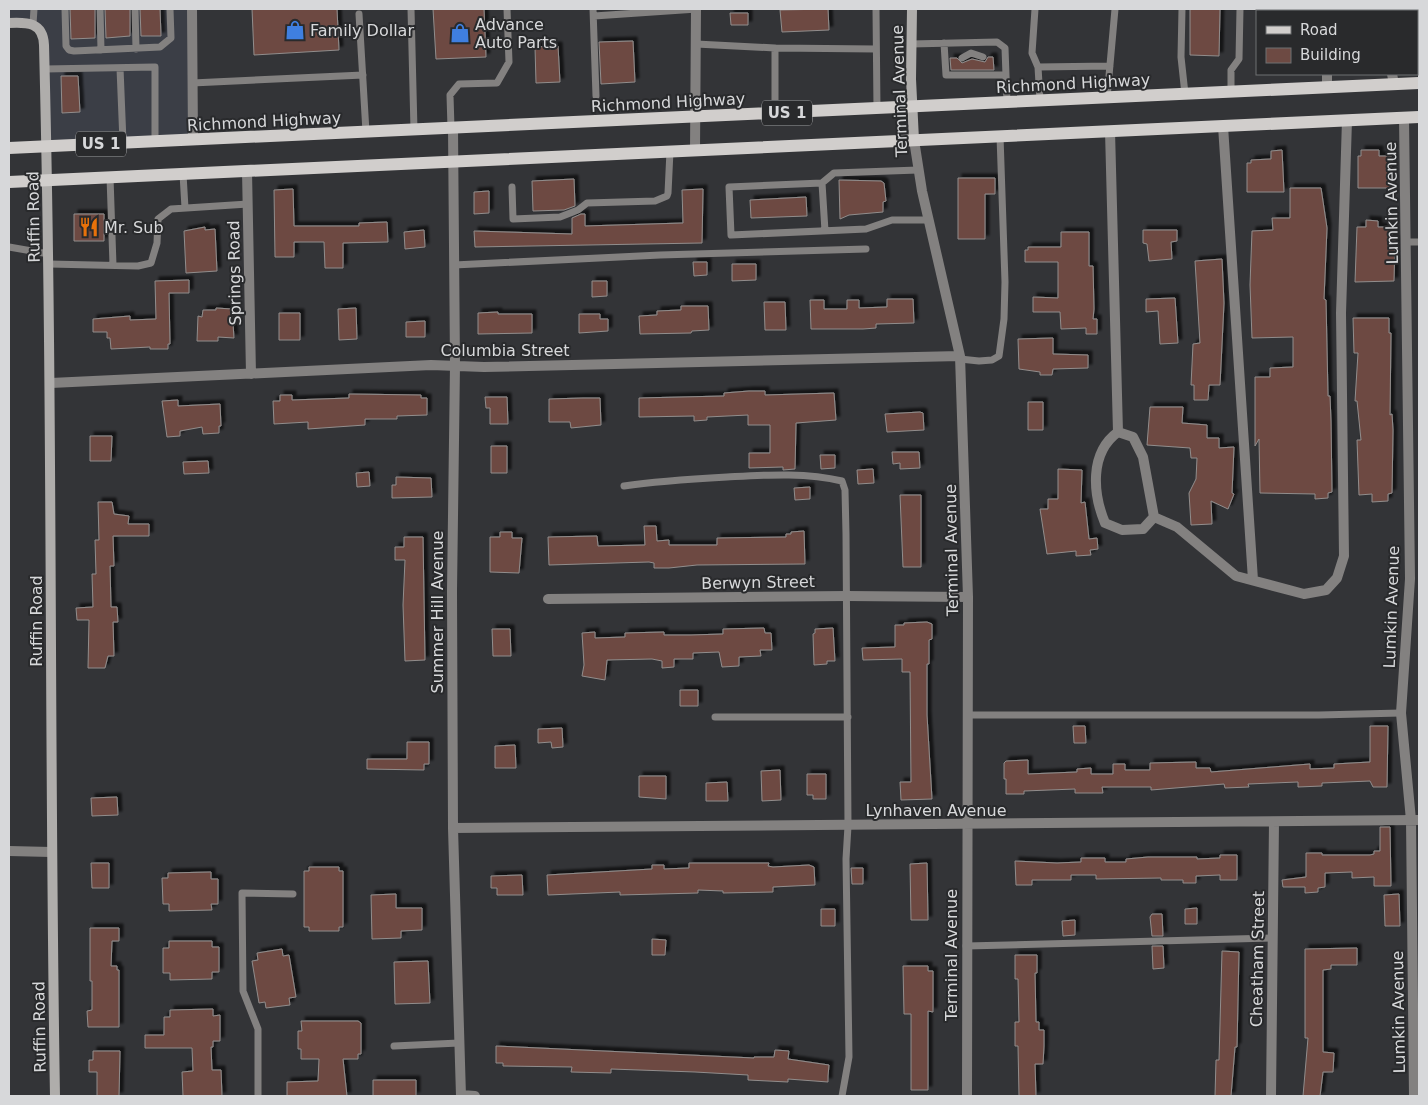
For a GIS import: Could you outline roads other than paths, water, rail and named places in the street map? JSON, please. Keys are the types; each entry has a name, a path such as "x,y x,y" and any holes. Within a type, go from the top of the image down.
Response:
{"main road":[{"name":"Richmond Highway","path":"9,148 1231,92 1327,87 1393,79 1419,83"},
{"name":"US 1","path":"9,182 1419,117"}],"street":[{"path":"192,9 193,140"},
{"path":"695,150 697,9"},
{"name":"Terminal Avenue","path":"912,9 912,107 918,170 960,357 968,597 966,825 967,1096"},
{"path":"9,23 33,24"},
{"name":"Ruffin Road","path":"33,24 40,29 44,38 48,180 51,383 51,852 55,1096"},
{"path":"1327,75 1327,87"},
{"name":"Lumkin Avenue","path":"1404,118 1414,579 1401,713 1415,820 1414,1096"},
{"path":"1154,516 1177,527 1236,576 1304,594 1326,590 1337,578 1344,556 1341,313 1346,120"},
{"path":"1223,126 1253,580"},
{"name":"Summer Hill Avenue","path":"452,128 455,366 452,591 453,828 461,1096"},
{"path":"1110,131 1118,432"},
{"name":"Springs Road","path":"247,171 251,374"},
{"name":"Columbia Street","path":"51,383 455,366 484,367 960,357"},
{"path":"1118,432 1133,438 1143,457 1154,516 1143,530 1122,530 1105,523 1099,509 1095,478 1100,455 1110,438 1118,432"},
{"name":"Berwyn Street","path":"548,599 847,596 968,597"},
{"name":"Lynhaven Avenue","path":"453,828 1415,820"},
{"name":"Cheatham Street","path":"1271,1096 1274,822"},
{"path":"9,851 51,852"},
{"path":"461,1096 475,1096"}],"lane":[{"path":"33,24 34,9"},
{"path":"65,9 66,46 69,50 160,47 171,38 170,9"},
{"path":"100,9 101,50"},
{"path":"135,9 136,48"},
{"path":"411,9 414,130"},
{"path":"452,128 450,95 459,84 496,83 509,62 507,9"},
{"path":"596,96 594,12 697,9"},
{"path":"876,9 877,109"},
{"path":"1034,9 1032,53 1038,67 1040,100"},
{"path":"1107,98 1115,9"},
{"path":"1182,9 1181,57 1185,94"},
{"path":"1231,92 1231,70 1238,59 1240,9"},
{"path":"359,14 366,132"},
{"path":"911,44 971,42 998,42 1002,44 1005,48 1007,103"},
{"path":"971,42 971,53"},
{"path":"944,43 946,75 1006,74"},
{"path":"696,44 775,48 876,49"},
{"path":"775,48 775,113"},
{"path":"962,58 971,53 983,57"},
{"path":"1038,67 1110,66"},
{"path":"45,69 155,67 155,142"},
{"path":"120,68 123,142"},
{"path":"962,72 972,76 983,71"},
{"path":"192,83 362,75"},
{"path":"960,357 992,360 999,356 1002,342 1005,282 1000,136"},
{"path":"512,188 513,219 560,217 578,210 587,204 655,201 667,196 668,193 670,151"},
{"path":"918,170 834,173 822,183 729,187 731,235 866,229 892,220 928,220"},
{"path":"183,174 186,208"},
{"path":"110,177 113,265"},
{"path":"822,183 825,231"},
{"path":"9,247 49,259 138,266 150,263 157,243 158,219 171,208 248,204"},
{"path":"1406,242 1419,242"},
{"path":"454,265 660,255 866,249"},
{"path":"624,486 657,481 767,475 824,477 842,481 845,490 847,596 848,826 846,859 849,1057 842,1096"},
{"path":"967,715 1319,715 1401,713"},
{"path":"714,717 848,717"},
{"path":"258,1096 258,1029 243,991 242,893 293,894"},
{"path":"966,946 1273,938"},
{"path":"394,1046 459,1043"}],"place":[{"name":"Family Dollar","path":"295,30"},
{"name":"Advance Auto Parts","path":"460,33"},
{"name":"Mr. Sub","path":"89,227"}]}
